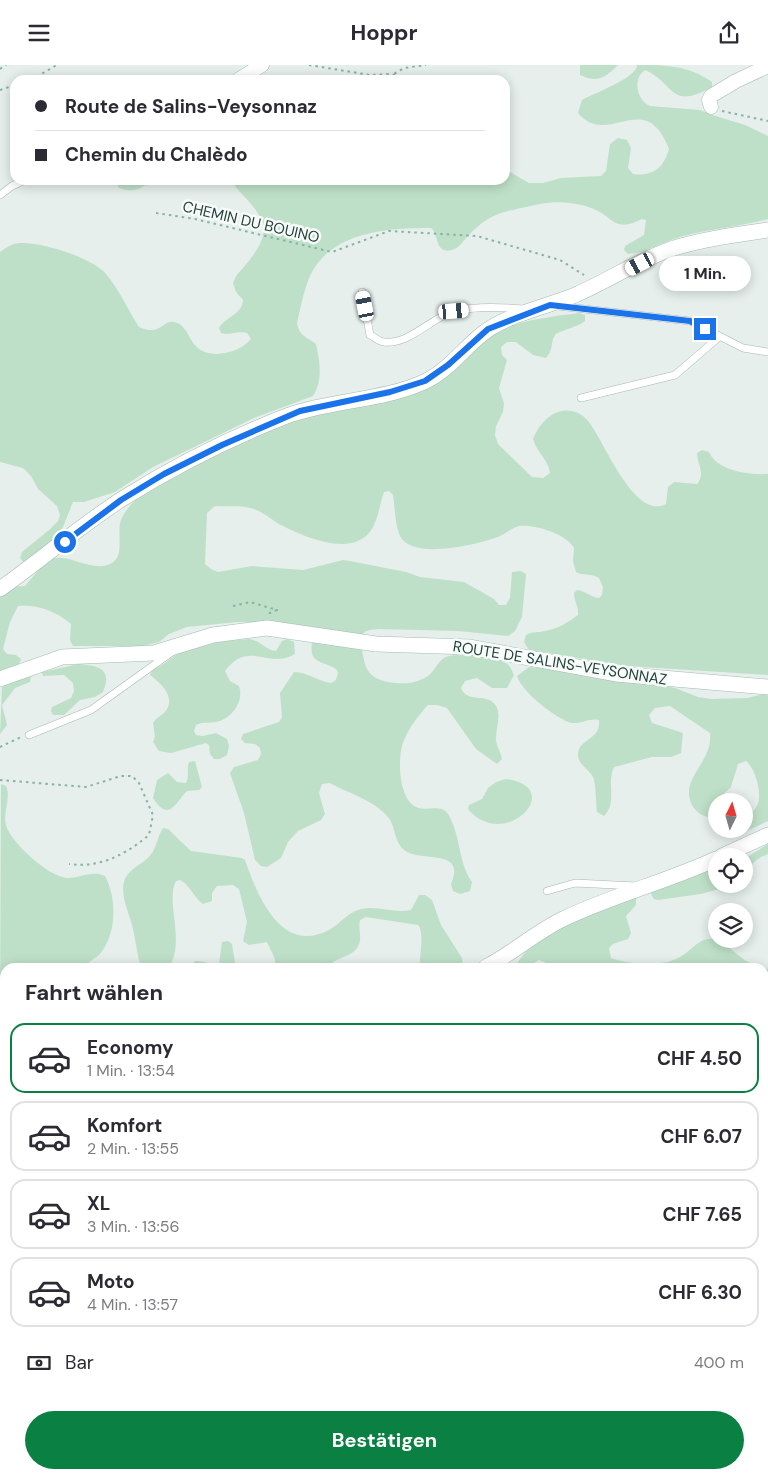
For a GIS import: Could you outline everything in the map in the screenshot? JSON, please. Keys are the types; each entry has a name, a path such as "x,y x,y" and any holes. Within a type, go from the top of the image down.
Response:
{"street":[{"path":"246,75 262,65"},
{"path":"711,107 709,100 711,96 768,66"},
{"path":"0,589 104,512 164,474 293,414 327,404 390,392 425,381 448,365 488,329 591,289 670,250 716,238 768,230"},
{"name":"ROUTE DE SALINS-VEYSONNAZ","path":"0,679 62,657 145,654 174,648 213,635 267,628 376,645 470,647 659,679 768,687"},
{"path":"740,848 768,835"},
{"path":"492,963 558,922 596,904 708,862"}],"lane":[{"path":"0,195 17,185"},
{"path":"362,292 370,335 384,342 410,337 435,320 454,311 503,307 531,309 532,311"},
{"path":"550,305 690,321 743,348 768,352"},
{"path":"581,399 675,375 719,337"},
{"path":"29,735 91,710 170,655 174,648"},
{"path":"547,891 575,883 635,885 640,889"}],"path":[{"path":"0,69 6,65"},
{"path":"40,75 57,65"},
{"path":"309,65 370,75 391,74 404,69 426,65"},
{"path":"711,107 768,121"},
{"name":"CHEMIN DU BOUINO","path":"156,213 195,219 332,253 389,231 476,236 560,260 582,273 591,289"},
{"path":"233,606 250,601 277,610 261,616 249,629"},
{"path":"0,747 29,735"},
{"path":"0,780 86,787 120,776 132,776 139,783 153,815 149,835 132,849 111,859 86,866 69,864"}],"green space":[{"path":"580,65 618,65 605,76 592,79 580,75"},
{"path":"637,65 676,67 694,72 712,82 712,87 698,94 680,96 655,75 645,70 638,79 637,84 639,94 650,106 700,110 745,125 768,136 768,219 691,234 641,252 628,254 624,250 625,246 644,235 646,220 642,219 623,225 614,222 593,209 579,204 563,202 540,204 496,215 480,225 455,249 446,251 439,246 435,233 431,228 381,231 349,240 334,248 322,258 312,272 297,323 302,334 316,344 319,377 313,396 254,418 153,467 115,492 84,502 73,502 63,527 52,543 28,561 23,562 20,558 22,552 49,530 58,521 60,515 57,506 38,489 31,476 23,468 0,462 0,252 15,244 30,243 54,248 79,257 90,262 106,274 139,327 152,330 167,323 175,322 182,326 195,345 204,352 218,354 234,351 251,339 247,333 224,334 221,333 219,328 242,305 243,300 236,292 233,283 259,246 263,236 263,227 256,211 234,185 510,185 510,172 529,183 543,183 561,178 601,176 606,171 610,144 618,138 627,140 631,148 628,168 633,174 646,174 661,166 669,149 659,131 649,122 638,119 602,125 590,122 578,113 582,100 623,80 635,70"},
{"path":"118,185 146,185 133,190 119,188"},
{"path":"579,313 585,315 585,321 555,335 550,352 546,358 533,355 516,342 507,342 501,347 502,355 507,360 499,388 504,403 503,412 496,426 495,435 498,444 532,477 543,478 550,473 533,439 537,430 553,414 566,410 578,413 588,421 595,431 631,490 643,501 654,506 666,504 668,487 674,482 697,484 701,473 697,453 702,450 709,452 719,464 734,471 768,474 768,675 626,666 529,650 524,642 526,635 554,629 578,615 574,593 577,590 599,598 602,595 603,587 599,578 576,572 573,561 574,548 565,538 541,528 519,526 498,537 476,543 446,549 418,548 407,544 400,536 393,495 389,491 384,492 372,529 364,538 342,544 304,536 250,508 215,506 207,513 205,564 218,572 252,566 303,570 343,560 406,572 420,577 464,582 494,599 499,605 506,605 510,598 512,572 521,571 526,574 522,617 515,631 508,636 458,631 379,629 363,633 361,639 363,656 368,670 377,679 385,681 395,683 416,682 428,676 443,658 459,655 485,657 501,661 509,665 514,675 507,688 492,688 477,678 465,681 461,688 468,696 492,702 498,710 496,741 502,759 497,764 476,749 447,708 437,705 428,705 414,721 404,740 400,756 402,786 410,802 416,807 424,809 437,808 448,814 455,831 464,866 472,882 470,891 460,894 453,891 451,884 454,872 453,865 447,860 411,854 404,850 398,842 390,820 381,810 368,801 330,783 322,784 319,793 325,814 321,820 298,831 288,842 281,858 267,867 261,866 255,860 244,813 230,773 234,767 258,760 261,754 260,748 255,744 245,743 241,739 243,734 279,722 282,717 280,693 294,672 303,673 331,683 336,680 338,673 336,669 318,661 313,655 312,642 266,622 237,622 187,627 169,634 159,642 142,646 73,646 70,640 71,624 65,619 39,607 18,606 10,622 3,649 7,654 16,655 21,659 19,664 0,671 0,581 7,587 25,586 47,560 56,558 98,566 110,564 118,556 121,520 133,502 160,483 198,462 280,426 408,392 436,381 456,369 488,336 496,331 532,320"},
{"path":"249,639 276,651 282,641 287,639 294,642 295,654 286,658 276,659 251,656 242,657 225,671 230,681 239,686 240,697 237,707 225,719 196,725 194,731 196,735 203,736 216,733 227,739 229,746 227,755 220,759 214,759 210,754 209,745 206,743 171,753 159,751 153,742 155,737 153,723 166,711 169,699 165,689 150,675 153,669 191,648 215,642"},
{"path":"79,664 98,667 105,673 106,684 103,692 95,697 80,700 64,715 53,715 52,707 71,698 74,691 73,683 64,675 43,676 42,672"},
{"path":"529,667 570,670 583,676 675,688 698,697 711,699 747,698 768,693 768,821 753,828 753,811 759,799 759,792 756,777 746,761 738,764 731,787 725,793 708,793 708,817 702,815 694,808 689,798 690,786 709,747 710,733 670,706 655,708 649,715 652,723 683,733 681,753 671,757 652,757 614,767 608,811 604,816 597,812 594,780 580,762 578,755 582,745 597,732 599,720 579,723 565,721 532,697 517,676"},
{"path":"27,676 31,677 30,682 15,688 2,705 7,725 0,734 2,687"},
{"path":"195,761 202,787 199,790 187,791 172,808 168,810 163,809 153,798 157,780 168,773 177,782 186,783 189,762"},
{"path":"506,779 524,784 531,793 531,804 524,813 512,821 498,824 483,821 468,809 469,805 482,799 488,788 496,782"},
{"path":"1,784 6,786 8,791 5,823 17,843 42,866 60,876 73,878 100,874 105,876 112,895 113,916 110,936 106,946 100,954 88,963 0,963"},
{"path":"163,828 168,829 191,851 245,860 257,890 274,918 285,929 297,935 312,936 329,930 350,914 365,908 398,911 411,910 419,895 425,895 432,900 441,925 462,958 463,963 420,963 421,933 418,925 366,917 360,920 360,941 357,949 350,954 332,963 275,963 267,942 249,945 243,941 247,922 239,889 233,885 217,886 212,893 212,901 203,904 180,880 176,881 173,889 176,934 174,957 171,963 140,963 123,886 129,873 152,853"},
{"path":"768,844 768,854 753,864 753,853"},
{"path":"708,869 708,892 658,900 654,899 651,894 653,889 695,872"},
{"path":"636,896 636,905 626,916 631,933 628,939 613,944 609,948 611,958 633,963 546,963 539,960 534,963 518,963 537,942 586,914"},
{"path":"708,939 708,948 730,948 750,963 662,963 676,959 700,942"},
{"path":"228,941 232,944 235,963 219,963 222,942"},
{"path":"195,961 209,963 194,963"}],"route":[{"path":"65,542 121,500 164,474 222,445 300,411 390,392 425,381 448,365 488,329 550,305 690,321 705,329"}]}
